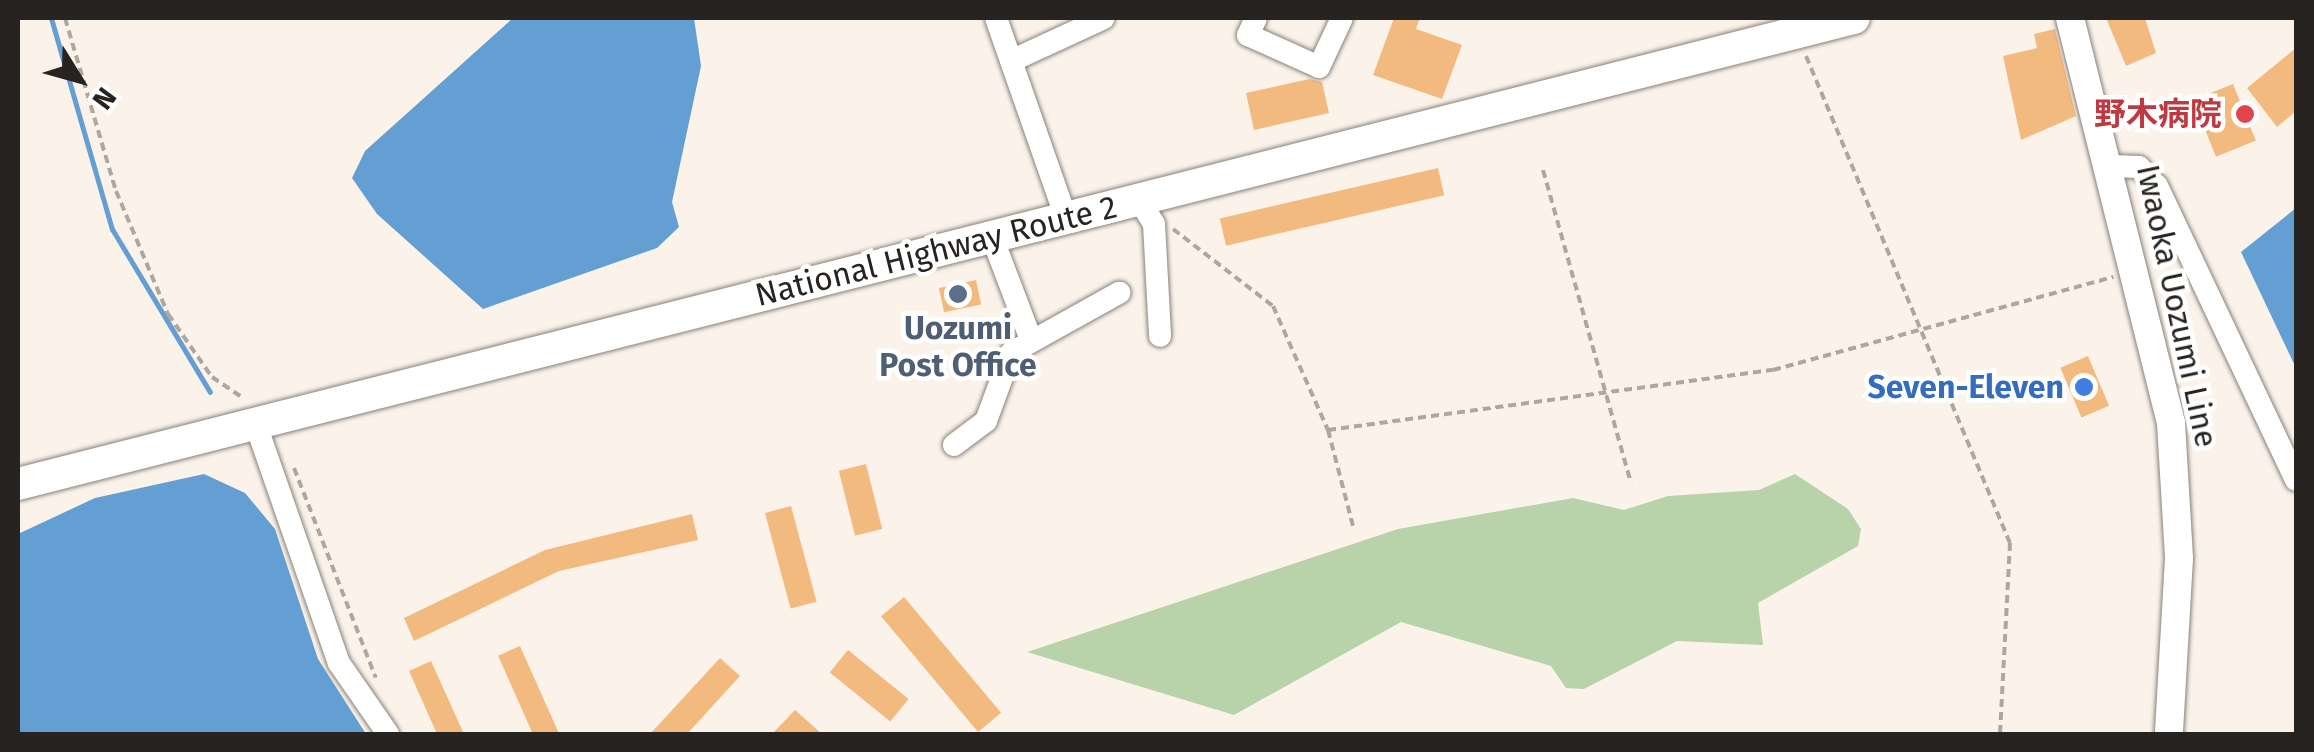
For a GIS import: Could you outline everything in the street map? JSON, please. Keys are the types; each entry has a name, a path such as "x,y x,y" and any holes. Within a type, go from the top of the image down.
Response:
{"highway":[{"name":"National Highway Route 2","path":"18,484 1066,218 1146,212 1793,25 1854,18"}],"main road":[{"name":"Iwaoka Uozumi Line","path":"2070,18 2138,271 2177,482 2169,734"}],"street":[{"path":"996,18 1066,218"},
{"path":"1012,61 1104,18"},
{"path":"1256,18 1248,35 1319,67 1342,18"},
{"path":"2112,166 2139,168 2156,186 2296,480"},
{"path":"1146,212 1160,336"},
{"path":"992,237 1030,338"},
{"path":"954,445 986,421 1011,353 1030,338 1119,294"},
{"path":"256,425 339,663 388,734"}],"path":[{"path":"66,18 116,191 168,314 212,377 240,396"},
{"path":"1793,25 2010,543 2000,734"},
{"path":"1543,170 1631,483"},
{"path":"1146,212 1186,233 1273,306 1328,430 1352,526"},
{"path":"1328,430 1604,389 1774,370 1920,326 2138,271"},
{"path":"287,460 376,679 365,702"}],"green space":[{"path":"1795,474 1848,509 1861,529 1858,546 1758,603 1763,645 1677,641 1584,689 1566,688 1551,666 1401,622 1234,715 1027,652 1398,529 1573,498 1624,510 1668,496 1759,490"}],"water":[{"path":"513,18 694,18 701,66 672,202 679,227 657,248 483,309 377,214 352,178 365,151"},
{"path":"2296,208 2296,368 2241,252"},
{"path":"204,474 245,493 275,529 318,659 366,734 18,734 18,534 95,498"}],"building":[{"path":"1394,18 1420,18 1416,29 1462,45 1442,99 1373,75"},
{"path":"2106,18 2145,18 2156,53 2126,66"},
{"path":"2055,29 2076,116 2021,140 2003,56 2037,48 2034,34"},
{"path":"2296,48 2296,111 2277,127 2247,88"},
{"path":"1309,79 1322,82 1329,113 1254,130 1246,93"},
{"path":"2233,84 2256,141 2216,157 2193,100"},
{"path":"1438,168 1444,195 1226,246 1220,218"},
{"path":"976,280 981,304 944,312 939,288"},
{"name":"Seven-Eleven","path":"2088,356 2109,406 2081,417 2060,368"},
{"path":"866,464 882,529 855,536 839,471"},
{"path":"791,506 817,602 791,609 765,513"},
{"path":"692,514 698,540 559,571 414,641 404,618 545,550"},
{"path":"904,597 1001,713 978,732 881,616"},
{"path":"520,646 559,734 533,734 498,656"},
{"path":"848,650 909,699 890,722 830,673"},
{"path":"720,658 740,676 687,734 650,734"},
{"path":"431,661 464,734 437,734 409,671"},
{"path":"795,710 822,734 772,734"}],"waterway":[{"path":"51,18 112,229 210,392"}],"place":[{"name":"野木病院","path":"2245,114"},
{"name":"Uozumi Post Office","path":"958,294"},
{"name":"Seven-Eleven","path":"2084,387"}]}
